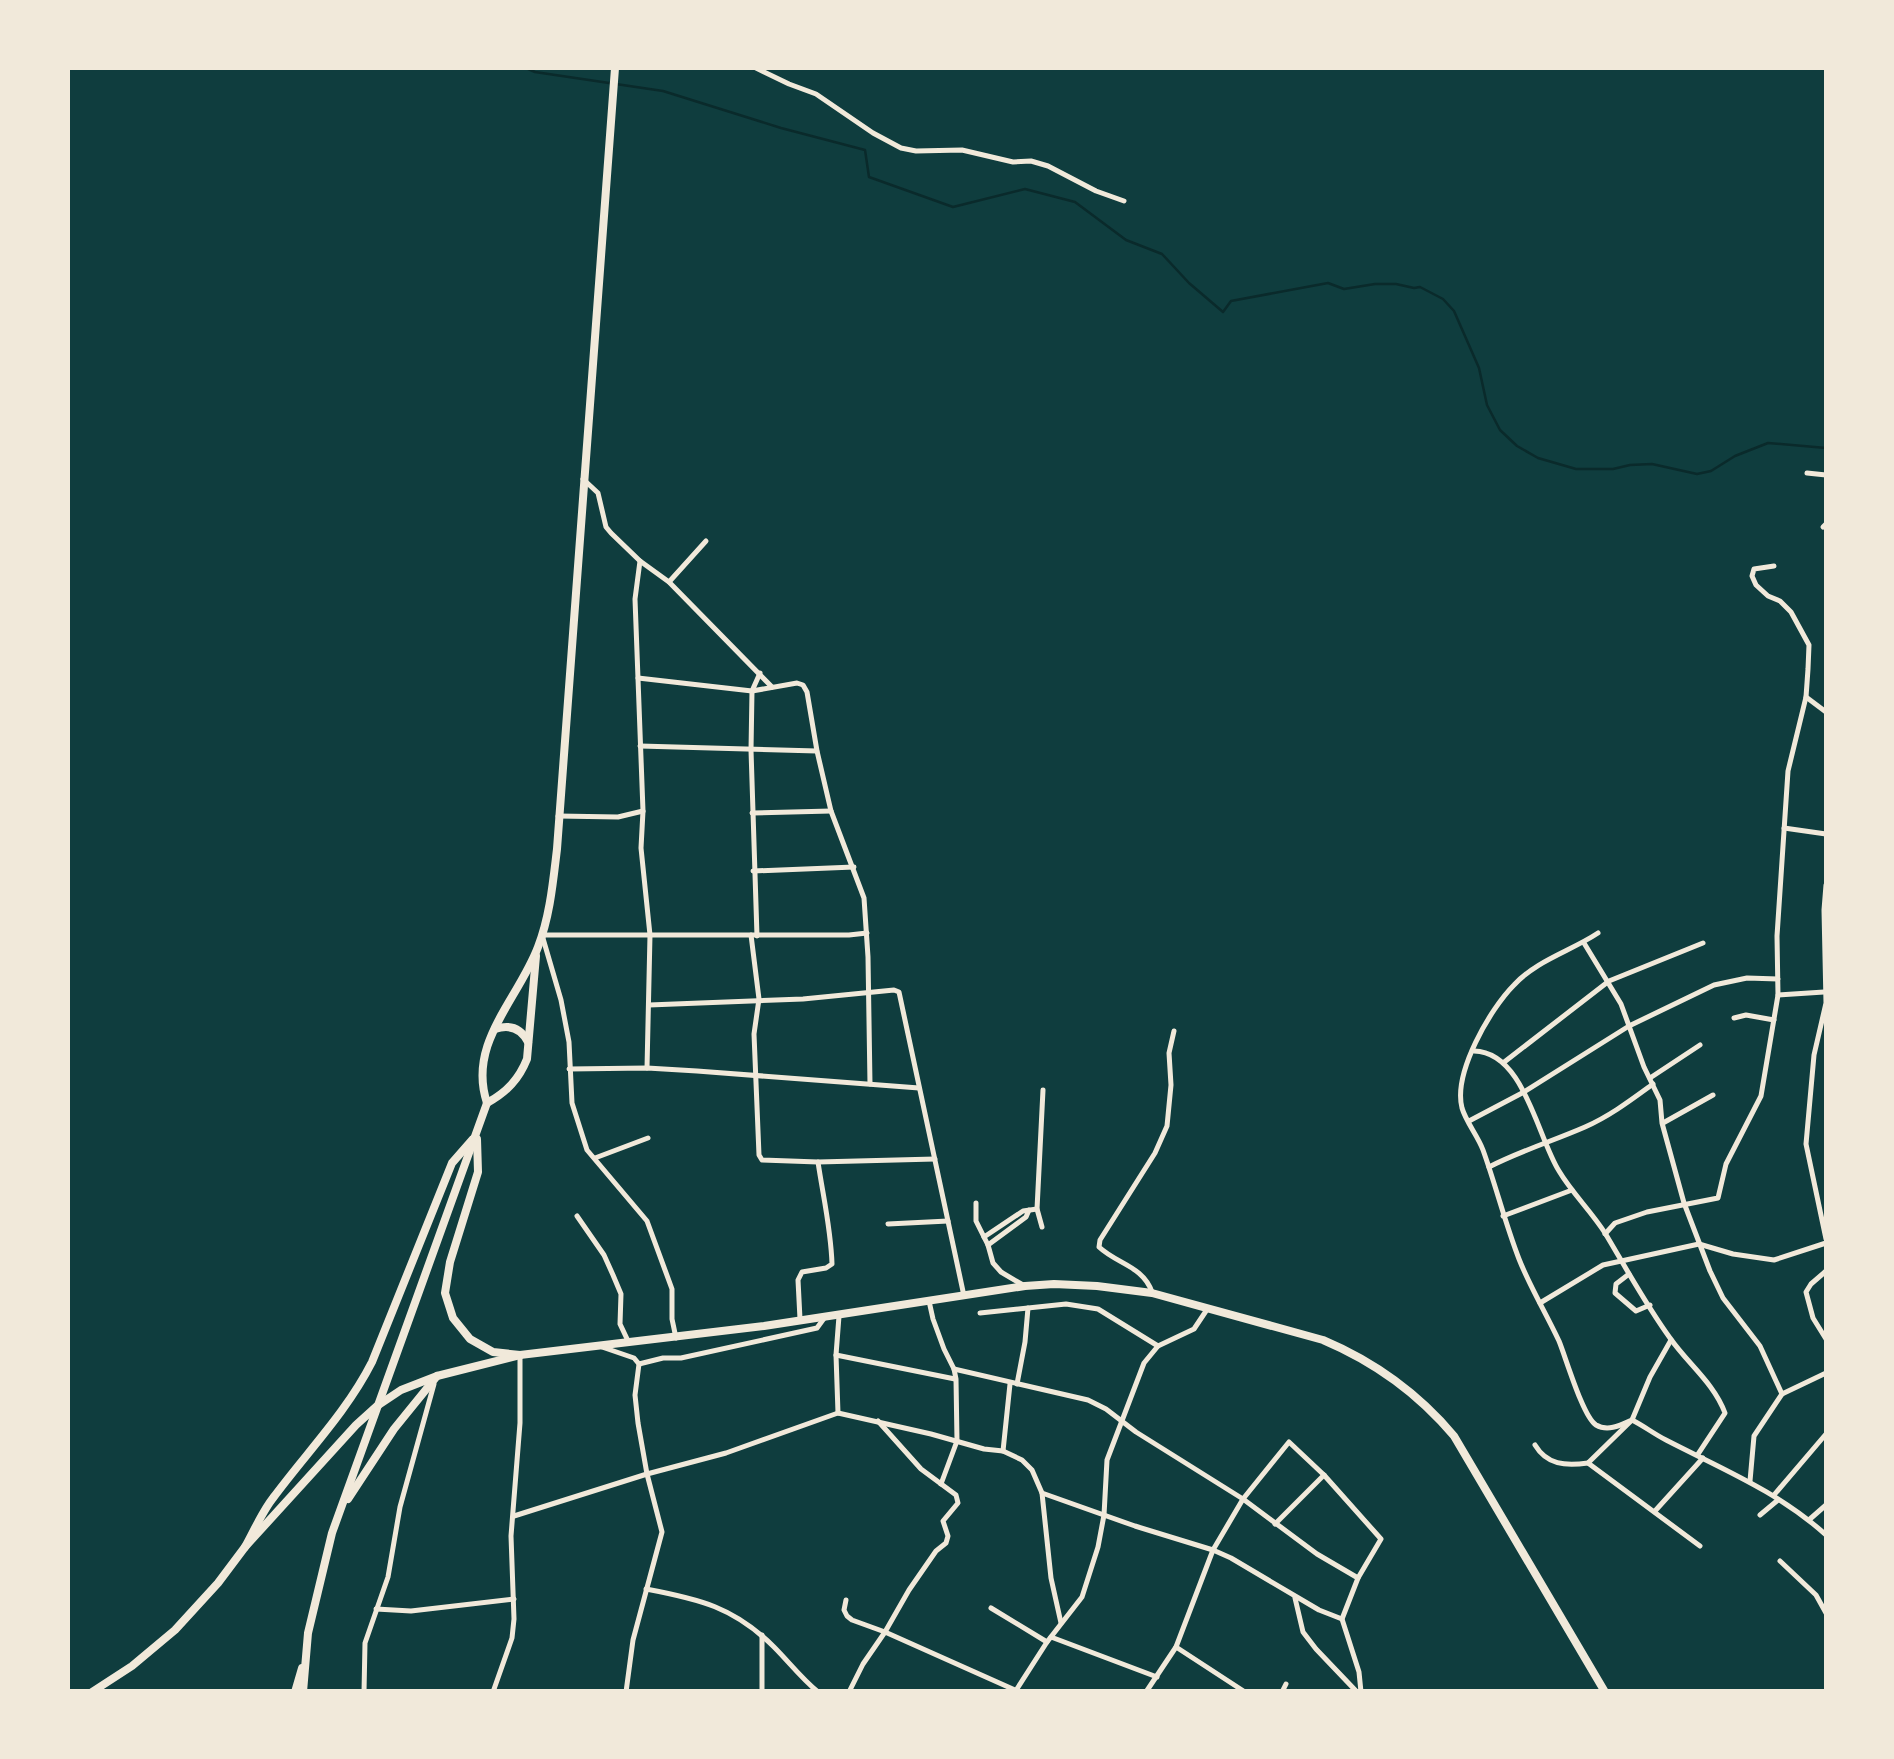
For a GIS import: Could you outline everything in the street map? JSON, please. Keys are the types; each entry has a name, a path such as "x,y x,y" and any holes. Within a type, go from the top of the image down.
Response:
{"main road":[{"path":"303,1692 314,1601 327,1548 487,1103 483,1090 484,1052 537,951 553,881 615,68"},
{"path":"487,1103 516,1080 527,1058 537,951"},
{"path":"496,1029 517,1029 530,1046"},
{"path":"476,1136 478,1172 450,1262 445,1293 453,1318 470,1339 493,1352 520,1356"},
{"path":"246,1547 270,1501 358,1390 452,1163 476,1136"},
{"path":"92,1692 132,1666 174,1630 336,1446 377,1406 401,1390 437,1376 520,1356 825,1318 1024,1286 1086,1285 1152,1293 1324,1340 1390,1376 1432,1410 1454,1436 1605,1692"},
{"path":"338,1516 374,1457 437,1376"},
{"path":"294,1692 304,1664"}],"street":[{"path":"756,68 816,94 901,148 962,150 1013,162 1031,161 1124,201"},
{"path":"1807,473 1826,476"},
{"path":"583,479 598,493 606,527 668,582 772,687"},
{"path":"668,582 706,541"},
{"path":"640,560 636,599 643,811 640,848 650,934 647,1068"},
{"path":"1606,1234 1615,1223 1684,1203 1718,1198 1726,1164 1761,1096 1778,995 1777,936 1788,772 1806,697 1809,645 1791,612 1756,585 1752,576 1754,570 1774,566"},
{"path":"760,672 752,691 750,750 754,935 760,999 754,1034 758,1155 770,1162 935,1159"},
{"path":"638,678 752,691 797,683 807,692 831,811 864,898 870,1084"},
{"path":"1806,697 1826,712"},
{"path":"640,746 817,750"},
{"path":"558,816 618,817 643,811"},
{"path":"752,812 831,811"},
{"path":"1784,828 1826,834"},
{"path":"753,871 854,867"},
{"path":"1540,1303 1603,1265 1622,1260 1698,1244 1774,1260 1826,1241 1806,1144 1814,1056 1826,1003 1826,886"},
{"path":"676,1338 672,1289 647,1221 593,1158 572,1103 569,1042 542,935 867,933"},
{"path":"1598,933 1534,968 1514,985 1484,1025 1466,1064 1462,1108 1480,1141 1519,1260 1558,1339 1591,1421 1606,1428 1632,1420 1799,1510 1826,1535"},
{"path":"1584,943 1621,1004 1660,1100 1662,1124 1698,1244 1723,1298 1760,1346 1782,1394"},
{"path":"1503,1063 1609,981 1703,943"},
{"path":"1470,1121 1629,1026 1714,984 1748,978 1778,979"},
{"path":"649,1005 899,992 964,1296"},
{"path":"1778,995 1825,992"},
{"path":"1734,1018 1746,1015 1774,1020"},
{"path":"1152,1293 1148,1280 1136,1269 1099,1247 1167,1126 1169,1053 1174,1031"},
{"path":"1489,1167 1610,1114 1700,1045"},
{"path":"1474,1051 1503,1063 1524,1092 1557,1169 1606,1234 1671,1340 1718,1395 1724,1412 1700,1456 1655,1511"},
{"path":"569,1069 647,1068 919,1088"},
{"path":"1042,1228 1033,1210 1043,1090"},
{"path":"1662,1124 1713,1095"},
{"path":"593,1158 648,1138"},
{"path":"800,1321 798,1280 802,1272 832,1264 818,1162"},
{"path":"1816,1189 1826,1187"},
{"path":"1503,1216 1572,1190"},
{"path":"976,1203 976,1221 993,1263 1024,1286"},
{"path":"984,1237 1023,1211 1033,1210"},
{"path":"988,1245 1033,1210"},
{"path":"577,1216 604,1256 621,1294 620,1324 629,1344"},
{"path":"888,1224 948,1221"},
{"path":"1826,1271 1806,1292 1813,1318 1826,1339"},
{"path":"1629,1274 1616,1284 1614,1293 1636,1311 1650,1305"},
{"path":"929,1301 956,1380 957,1441 941,1484"},
{"path":"980,1313 1066,1304 1098,1309 1158,1346"},
{"path":"1004,1451 1013,1384 1026,1342 1028,1308"},
{"path":"846,1600 847,1616 1016,1691 1082,1597 1104,1515 1107,1460 1144,1364 1158,1346 1194,1329 1208,1308"},
{"path":"838,1412 839,1315"},
{"path":"639,1364 817,1328 825,1318"},
{"path":"1588,1463 1632,1420 1671,1340"},
{"path":"597,1346 634,1358 639,1364 635,1395 647,1474 662,1532 633,1640 626,1692"},
{"path":"494,1692 512,1638 511,1564 520,1356"},
{"path":"836,1356 956,1380"},
{"path":"954,1369 1088,1400 1106,1409 1358,1578"},
{"path":"1750,1481 1754,1436 1782,1394 1826,1373"},
{"path":"364,1692 365,1643 388,1577 407,1476 437,1376"},
{"path":"514,1516 726,1453 838,1412 984,1450 1004,1451 1022,1460 1032,1470 1042,1493 1051,1578 1061,1623"},
{"path":"849,1692 920,1573 946,1544 948,1536 942,1521 958,1503 956,1495 920,1469 878,1421"},
{"path":"1760,1515 1826,1434"},
{"path":"1150,1690 1176,1647 1213,1550 1243,1499 1289,1442 1381,1539 1358,1578 1342,1620 1359,1672 1359,1692"},
{"path":"1535,1446 1543,1458 1560,1464 1588,1463 1700,1546"},
{"path":"1275,1524 1324,1475"},
{"path":"1042,1493 1232,1558 1296,1598 1342,1620"},
{"path":"1810,1520 1826,1505"},
{"path":"1780,1561 1816,1595 1826,1614"},
{"path":"646,1589 701,1600 737,1616 818,1692"},
{"path":"376,1609 412,1611 514,1598"},
{"path":"1296,1598 1304,1632 1359,1692"},
{"path":"991,1608 1049,1639 1157,1677"},
{"path":"762,1636 762,1692"},
{"path":"1176,1647 1236,1690 1245,1692"}],"waterway":[{"path":"526,68 663,91 865,150 869,177 953,207 1025,189 1075,202 1126,240 1162,254 1223,312 1231,301 1328,283 1344,289 1375,284 1420,287 1443,299 1454,311 1479,368 1487,405 1500,430 1538,458 1576,469 1652,464 1697,474 1768,443 1826,448"}]}
